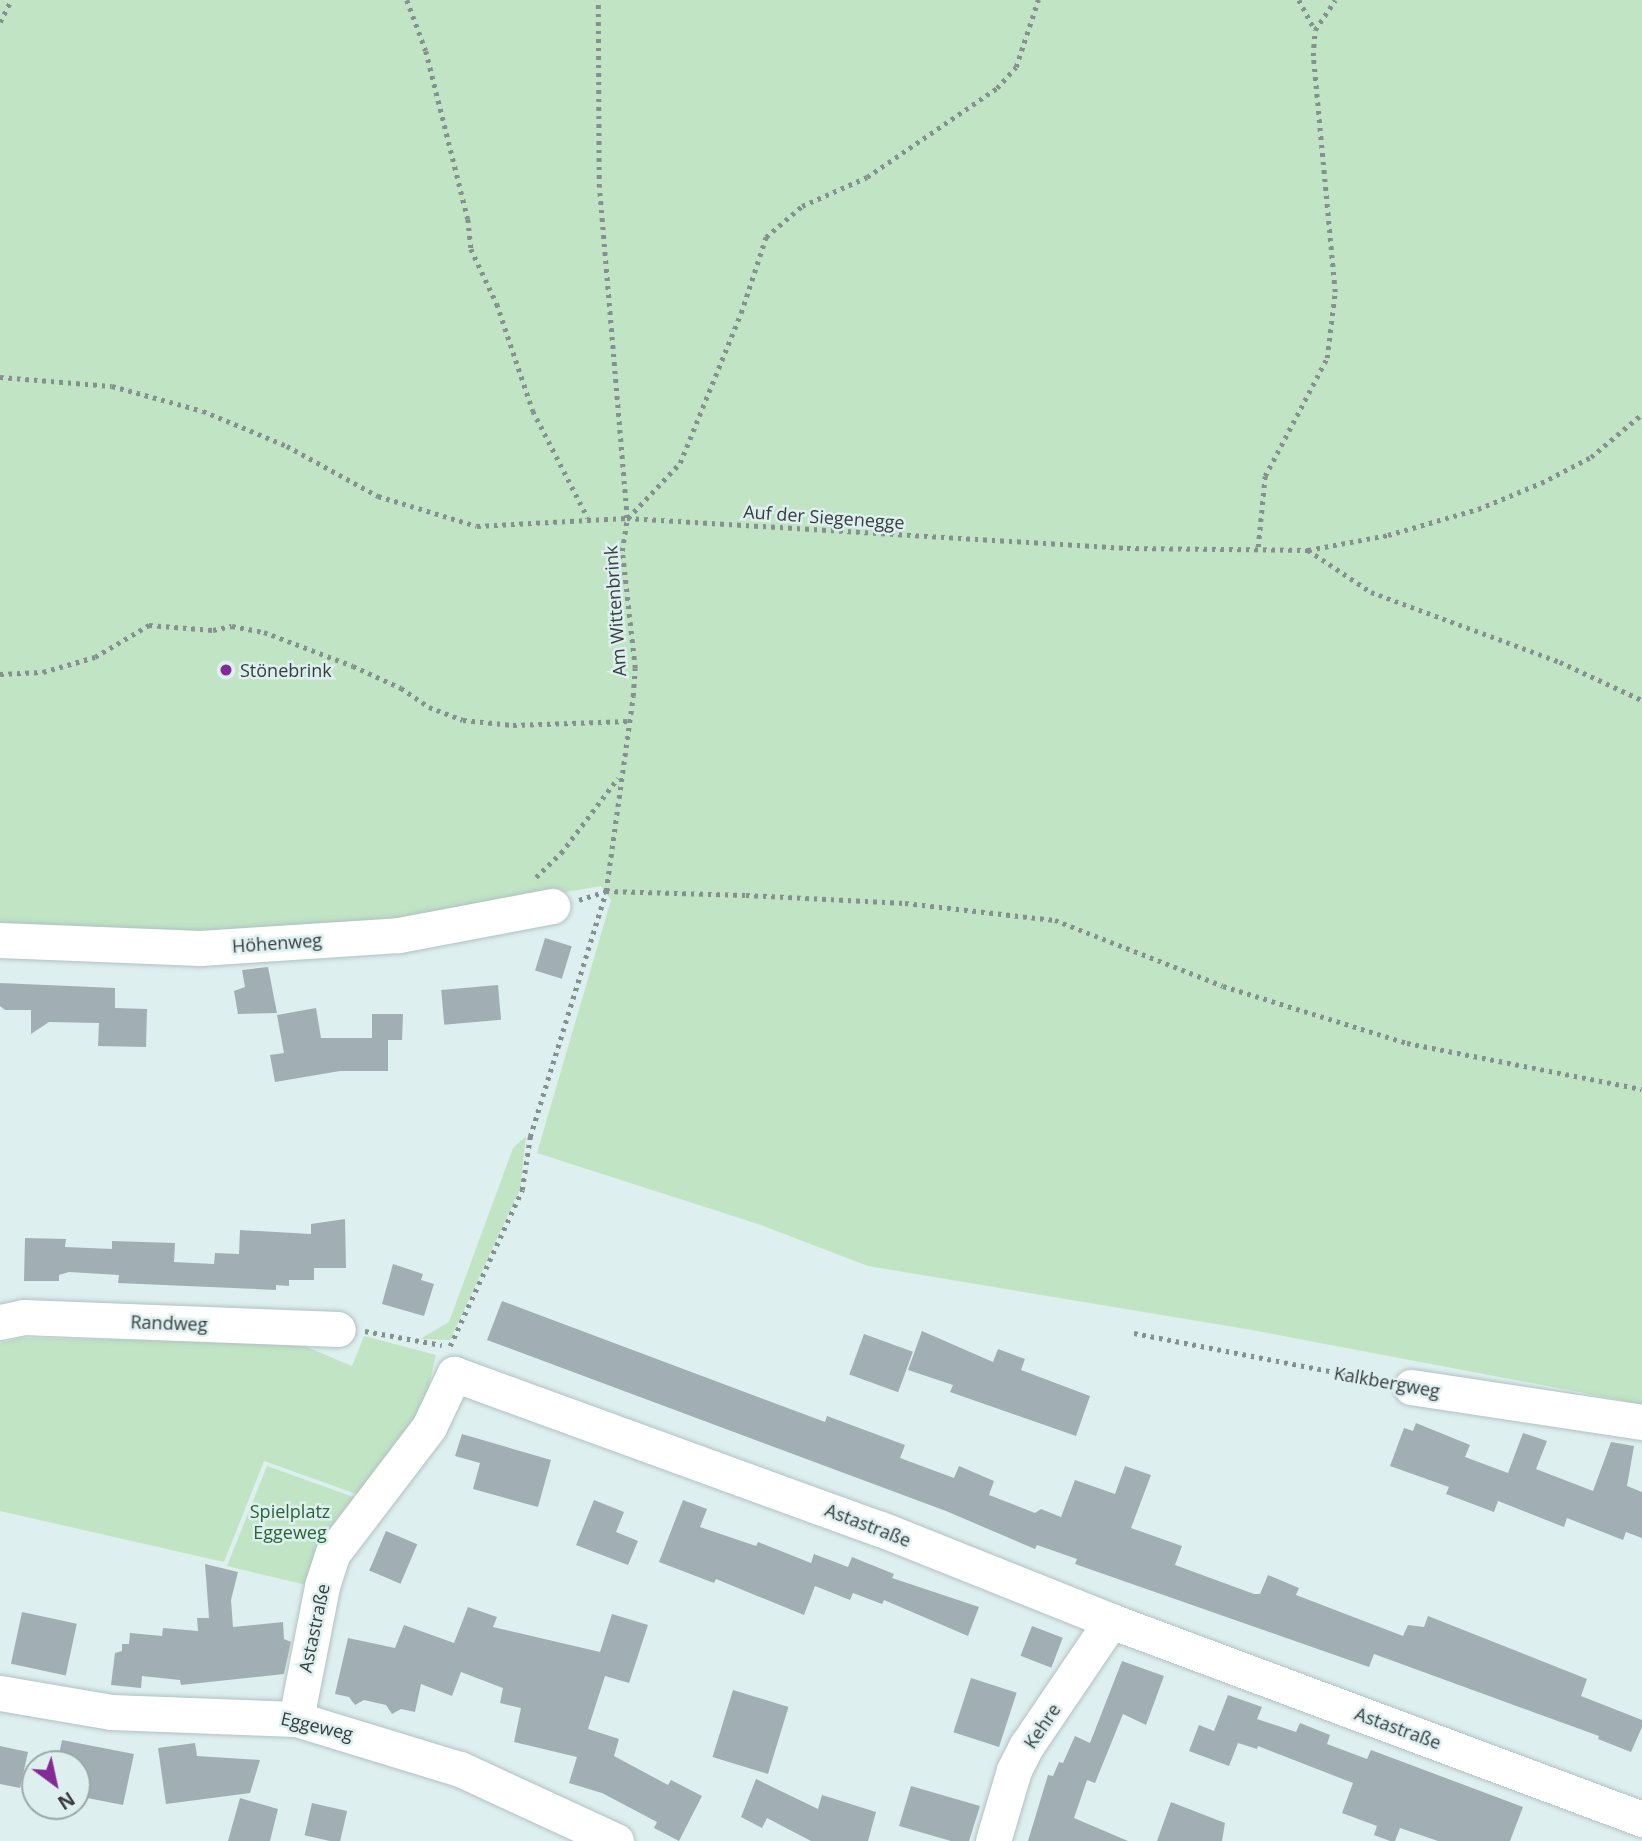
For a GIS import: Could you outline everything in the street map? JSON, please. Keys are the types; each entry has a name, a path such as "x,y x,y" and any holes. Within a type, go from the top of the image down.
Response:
{"street":[{"name":"Höhenweg","path":"0,940 240,946 399,935 542,893"},
{"name":"Randweg","path":"0,1322 23,1317 338,1329"},
{"name":"Astastraße","path":"296,1718 322,1587 333,1553 429,1427 454,1374 881,1529 1111,1621 1642,1819"},
{"name":"Kalkbergweg","path":"1410,1387 1642,1422"},
{"name":"Kehre","path":"992,1841 1014,1770 1027,1745 1111,1621"},
{"name":"Eggeweg","path":"0,1693 111,1712 296,1718 460,1769 616,1841"}],"path":[{"path":"0,22 11,0"},
{"path":"407,0 426,51 468,219 471,249 497,304 533,411 588,517"},
{"name":"Am Wittenbrink","path":"338,1329 450,1346 499,1246 522,1190 530,1137 606,891 618,778 629,721 635,668 623,572 627,519 599,187 598,0"},
{"path":"627,519 680,463 741,313 766,237 802,206 867,177 997,89 1016,66 1038,0"},
{"path":"1258,547 1265,476 1327,358 1335,292 1321,177 1315,30 1299,0"},
{"path":"1315,30 1335,0"},
{"name":"Auf der Siegenegge","path":"0,377 112,386 203,411 287,446 378,496 477,526 588,517 1127,548 1258,547 1308,550 1388,535 1478,509 1591,457 1642,414"},
{"path":"1308,550 1371,592 1560,663 1642,699"},
{"path":"0,674 43,672 95,657 149,625 213,630 232,626 264,632 353,666 401,688 429,707 463,720 513,725 629,721"},
{"path":"542,893 561,853 618,778"},
{"path":"606,891 905,903 1055,920 1223,986 1407,1043 1642,1088"},
{"name":"Kalkbergweg","path":"1134,1333 1410,1387"}],"green space":[{"path":"0,0 1642,0 1642,1404 1252,1330 868,1266 761,1225 537,1153 611,900 601,886 402,920 195,933 0,925"},
{"path":"526,1136 520,1189 450,1340 420,1339 449,1322 513,1148"},
{"path":"364,1336 436,1355 423,1411 365,1497 264,1461 224,1562 0,1511 0,1343 22,1338 297,1343 352,1366"},
{"name":"Spielplatz Eggeweg","path":"267,1466 359,1499 306,1585 227,1566"}],"building":[{"path":"545,938 572,946 562,979 535,971"},
{"path":"268,967 277,1013 238,1014 234,991 245,987 242,970"},
{"path":"0,983 115,988 115,1008 147,1009 146,1047 98,1046 99,1023 49,1022 31,1034 31,1010 5,1010 0,1006"},
{"path":"498,985 501,1020 444,1025 441,990"},
{"path":"316,1008 321,1038 372,1038 372,1014 403,1014 402,1040 388,1040 388,1071 340,1071 275,1082 270,1055 284,1053 277,1015"},
{"path":"345,1219 346,1268 314,1268 314,1280 289,1280 289,1286 276,1285 276,1290 118,1283 119,1275 69,1272 59,1275 59,1281 24,1281 25,1238 66,1239 65,1247 112,1249 112,1241 175,1243 174,1262 214,1264 215,1253 239,1254 240,1230 311,1234 311,1224"},
{"path":"393,1264 423,1274 421,1280 434,1284 424,1316 382,1304"},
{"path":"502,1301 825,1422 827,1416 905,1445 900,1458 954,1478 959,1466 994,1481 989,1495 1035,1513 1041,1509 1061,1517 1075,1480 1115,1494 1125,1466 1151,1475 1131,1528 1182,1546 1175,1565 1254,1594 1260,1594 1268,1575 1299,1588 1296,1595 1403,1636 1408,1625 1424,1627 1428,1616 1587,1679 1581,1696 1642,1720 1642,1727 1631,1752 1598,1739 1599,1736 1374,1654 1369,1667 1075,1564 1077,1559 1037,1545 1035,1549 946,1511 487,1340"},
{"path":"922,1331 993,1362 998,1349 1025,1359 1021,1370 1090,1396 1076,1436 950,1392 953,1385 908,1370"},
{"path":"864,1334 913,1352 898,1392 849,1374"},
{"path":"1416,1423 1470,1445 1465,1457 1508,1473 1523,1433 1547,1441 1536,1469 1593,1491 1611,1442 1634,1446 1627,1486 1642,1492 1642,1538 1626,1532 1623,1540 1567,1518 1564,1527 1498,1501 1494,1512 1446,1494 1449,1487 1390,1466 1404,1428 1413,1431"},
{"path":"462,1434 551,1460 538,1507 473,1489 480,1463 455,1456"},
{"path":"594,1500 624,1512 616,1532 638,1541 628,1565 576,1545"},
{"path":"683,1500 707,1509 700,1527 756,1546 758,1542 811,1563 814,1554 848,1567 852,1557 894,1574 892,1578 979,1607 968,1636 884,1600 882,1604 853,1593 850,1600 815,1586 804,1615 716,1579 714,1583 659,1562"},
{"path":"386,1531 417,1544 400,1584 369,1571"},
{"path":"205,1564 238,1572 231,1600 233,1627 283,1622 284,1639 291,1642 284,1674 181,1685 180,1680 142,1676 141,1688 111,1685 115,1653 122,1651 122,1644 129,1644 130,1633 162,1636 163,1628 198,1631 197,1618 209,1618"},
{"path":"468,1607 497,1617 493,1627 600,1652 612,1614 648,1625 629,1683 605,1676 588,1729 619,1739 614,1756 668,1785 671,1780 702,1796 679,1841 654,1828 657,1822 602,1793 569,1783 577,1757 514,1742 521,1708 500,1703 503,1688 461,1672 452,1696 421,1684 415,1712 401,1709 392,1714 386,1705 364,1700 355,1705 349,1697 335,1694 348,1638 395,1648 404,1625 454,1643"},
{"path":"22,1612 77,1624 66,1675 11,1664"},
{"path":"1032,1626 1063,1638 1051,1668 1021,1656"},
{"path":"1122,1661 1164,1676 1146,1725 1123,1714 1095,1783 1087,1780 1074,1818 1128,1841 1028,1841 1048,1775 1053,1776 1059,1762 1063,1763 1075,1736 1090,1743"},
{"path":"971,1678 1017,1693 999,1747 953,1732"},
{"path":"733,1690 788,1707 768,1774 713,1757"},
{"path":"1228,1695 1262,1707 1257,1719 1296,1732 1300,1723 1330,1735 1327,1744 1367,1759 1371,1750 1523,1807 1510,1841 1438,1841 1400,1828 1395,1841 1390,1841 1374,1835 1377,1826 1342,1813 1353,1783 1258,1746 1257,1749 1238,1743 1229,1766 1189,1751 1199,1725 1214,1731"},
{"path":"62,1740 134,1754 123,1805 91,1799 91,1750 60,1750"},
{"path":"195,1743 197,1756 260,1760 250,1793 166,1804 158,1748"},
{"path":"0,1746 21,1750 20,1788 0,1784"},
{"path":"756,1779 818,1809 822,1795 876,1812 868,1841 811,1841 767,1818 762,1828 741,1817"},
{"path":"911,1786 980,1806 969,1841 951,1841 899,1826"},
{"path":"240,1798 278,1809 270,1841 228,1841"},
{"path":"1171,1802 1225,1823 1222,1841 1157,1841"},
{"path":"312,1803 347,1811 340,1841 305,1835"}],"place":[{"name":"Stönebrink","path":"226,670"}]}
